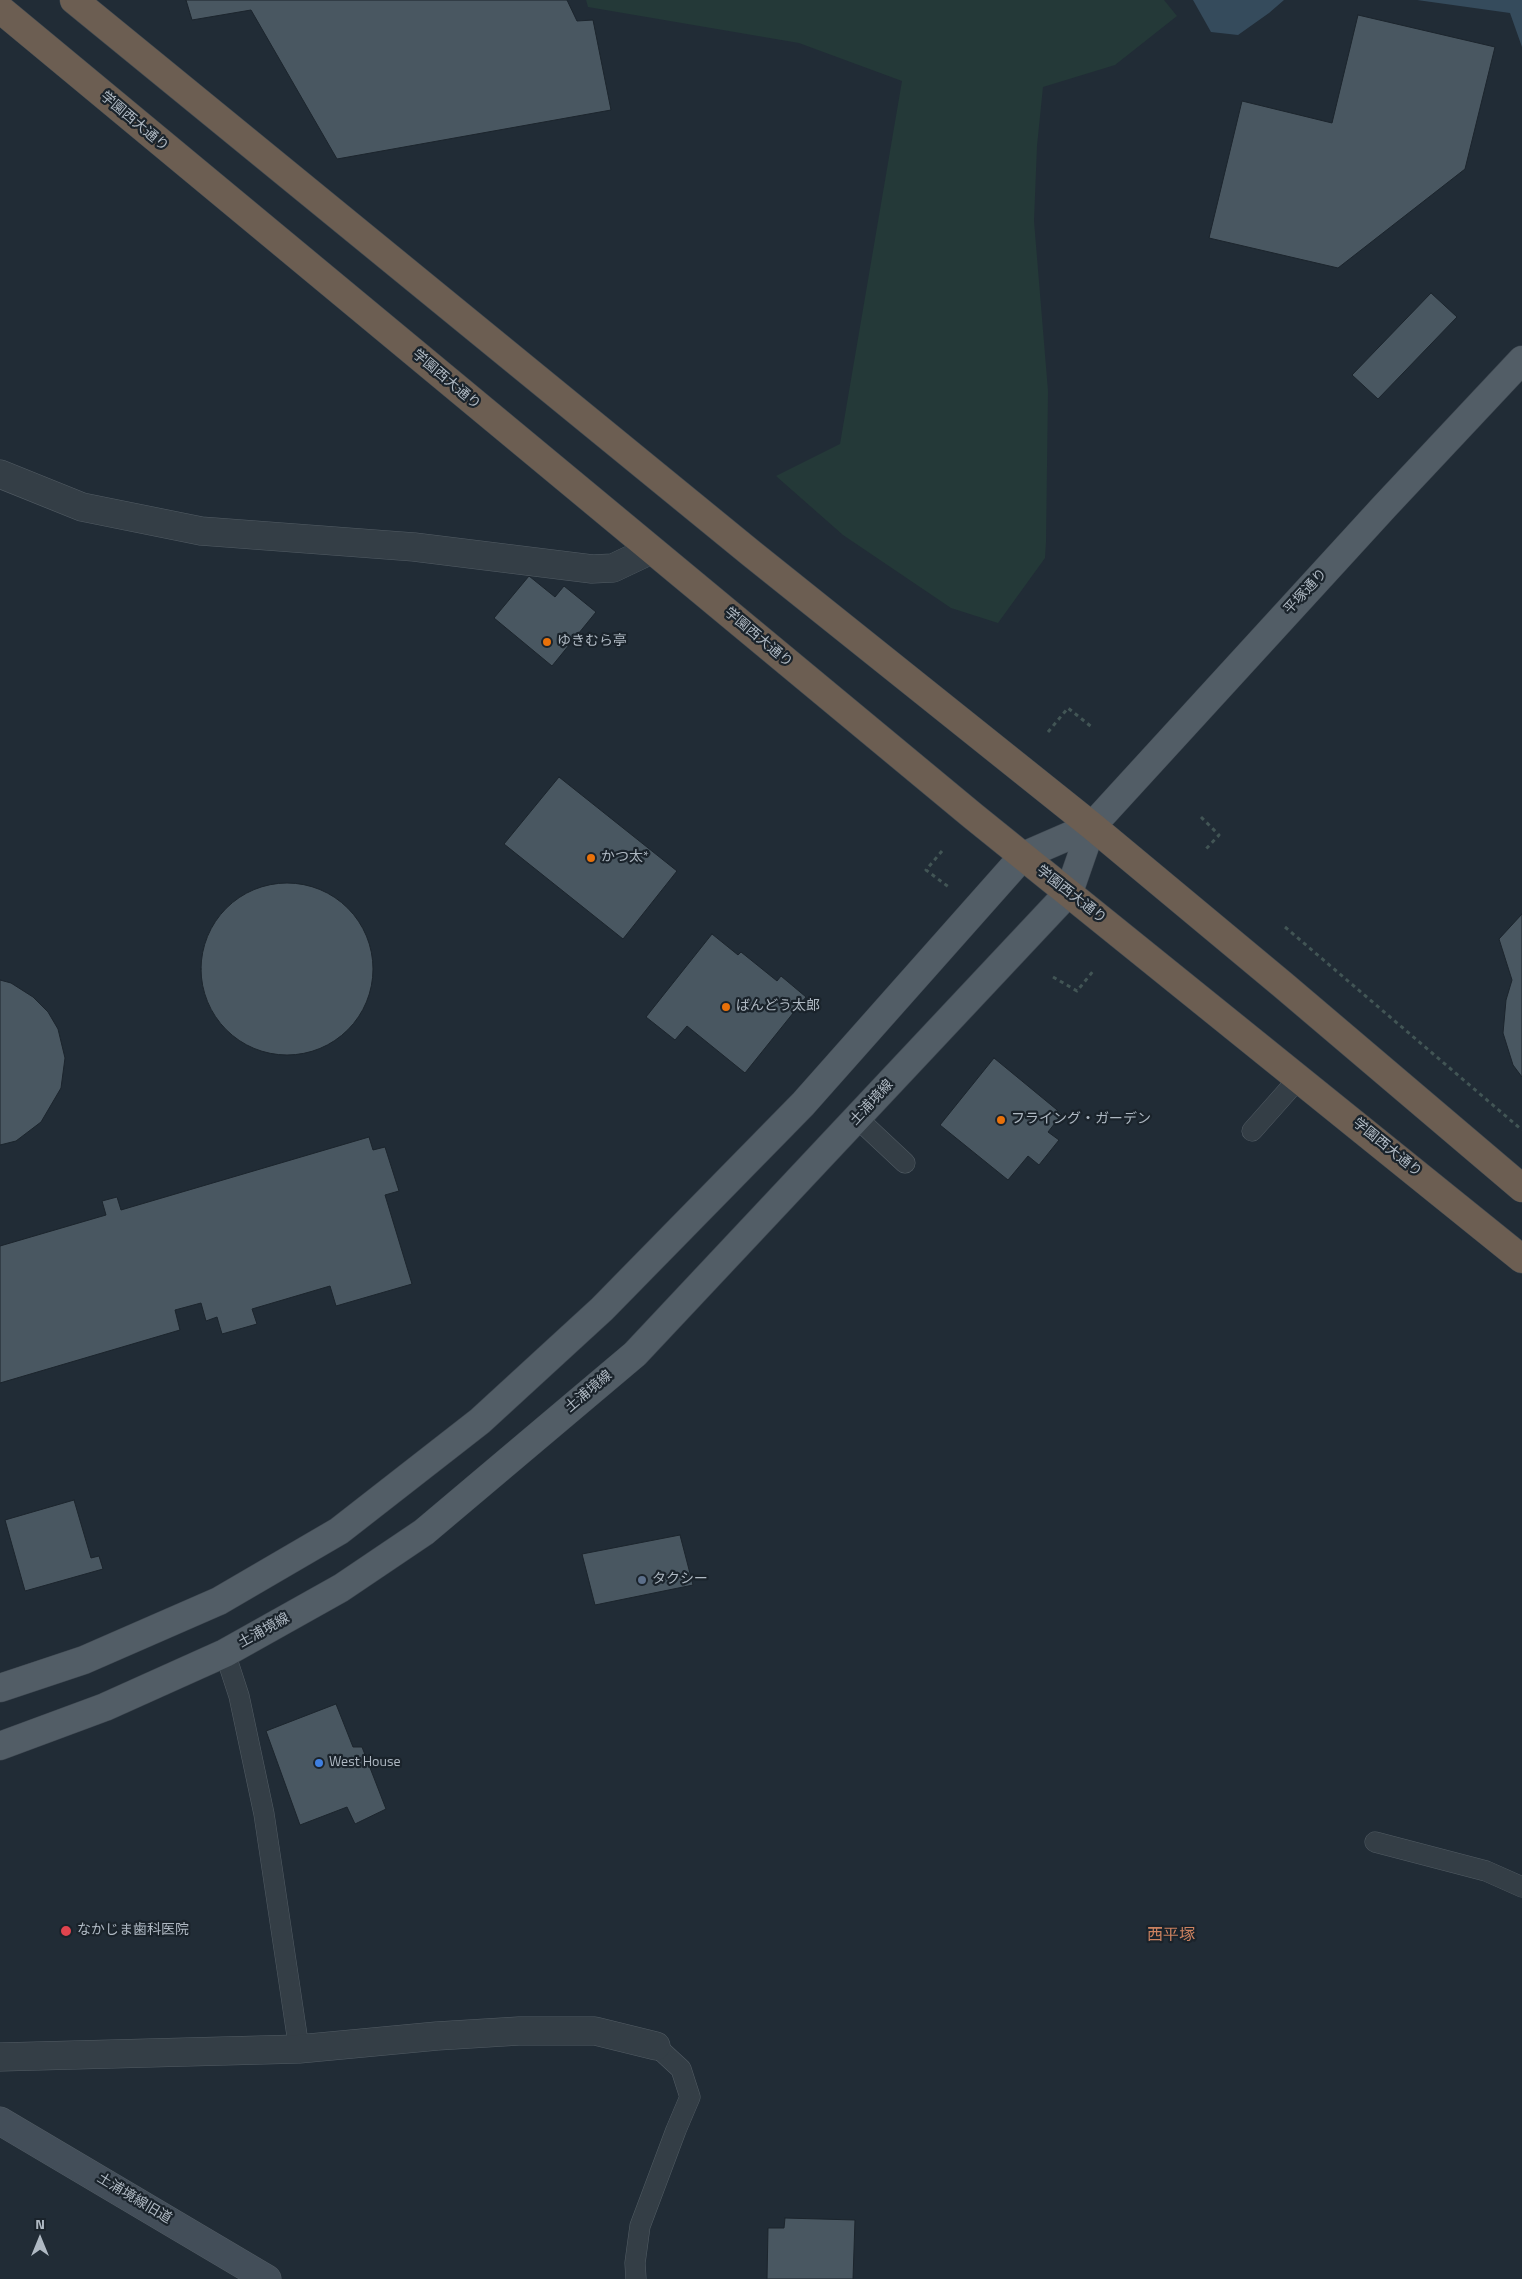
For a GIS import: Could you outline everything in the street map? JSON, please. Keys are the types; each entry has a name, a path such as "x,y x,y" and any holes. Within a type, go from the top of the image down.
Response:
{"highway":[{"path":"74,0 744,548 1092,826 1522,1188"},
{"name":"学園西大通り","path":"0,9 1022,856 1522,1259"}],"main road":[{"name":"平塚通り","path":"1069,892 1092,826 1345,549 1522,360"},
{"name":"平塚通り","path":"1022,856 1092,826"},
{"path":"0,1688 84,1660 219,1601 339,1531 480,1422 602,1309 803,1104 1022,856"},
{"name":"土浦境線","path":"0,1746 105,1707 225,1653 341,1588 424,1532 635,1354 1069,892"}],"street":[{"path":"0,474 82,507 201,531 414,547 592,569 613,568 651,550"},
{"path":"0,2057 299,2050 437,2036 519,2031 595,2032 656,2046"},
{"name":"土浦境線旧道","path":"0,2121 267,2279"}],"lane":[{"path":"1252,1131 1299,1078"},
{"path":"857,1118 905,1163"},
{"path":"225,1653 239,1696 264,1814 299,2050"},
{"path":"1375,1842 1486,1871 1522,1887"},
{"path":"636,2279 635,2263 640,2226 690,2097 681,2069 656,2046"}],"path":[{"path":"1048,732 1068,708 1093,728"},
{"path":"1201,817 1219,835 1206,849"},
{"path":"942,850 926,870 950,888"},
{"path":"1285,928 1522,1130"},
{"path":"1053,977 1077,991 1094,970"}],"green space":[{"path":"586,0 1164,0 1177,16 1115,65 1043,87 1037,146 1034,221 1048,391 1045,558 998,623 951,608 843,535 776,476 840,444 902,81 799,43 588,7"}],"water":[{"path":"1193,0 1284,0 1238,35 1211,32"},
{"path":"1417,0 1522,0 1522,47 1510,13"}],"building":[{"path":"186,0 567,0 577,21 593,20 611,110 337,159 251,10 192,20"},
{"path":"1358,15 1495,47 1465,169 1338,268 1209,238 1242,101 1332,123"},
{"path":"1431,293 1457,317 1378,399 1352,375"},
{"name":"ゆきむら亭","path":"529,576 555,597 564,586 596,612 552,666 494,618"},
{"name":"かつ太*","path":"559,777 677,871 623,939 504,844"},
{"path":"295,883 312,886 328,893 342,902 354,914 370,944 373,969 372,986 367,1002 354,1024 342,1036 312,1052 279,1055 262,1052 246,1045 232,1036 220,1024 204,994 201,961 204,944 211,928 220,914 232,902 262,886"},
{"path":"1522,914 1522,1077 1513,1065 1503,1033 1506,1000 1512,980 1499,939"},
{"name":"ばんどう太郎","path":"712,934 738,955 741,952 777,981 781,976 806,997 745,1073 687,1026 675,1040 646,1017"},
{"path":"0,980 11,983 33,997 48,1012 58,1029 65,1058 61,1088 41,1122 16,1141 0,1145"},
{"name":"フライング・ガーデン","path":"994,1058 1062,1114 1048,1132 1059,1140 1039,1165 1028,1156 1008,1180 940,1125"},
{"path":"369,1137 373,1150 385,1147 399,1191 385,1195 412,1284 336,1306 330,1286 252,1309 257,1324 222,1334 217,1317 206,1321 201,1303 175,1310 180,1330 0,1383 0,1246 106,1215 102,1201 117,1197 121,1210"},
{"path":"74,1500 91,1558 99,1556 103,1569 25,1591 5,1520"},
{"path":"680,1535 693,1585 595,1605 582,1554"},
{"path":"336,1704 353,1747 362,1747 386,1809 355,1824 347,1807 300,1825 266,1731"},
{"path":"785,2218 855,2220 853,2279 767,2279 768,2228 784,2228"}],"place":[{"name":"ゆきむら亭","path":"547,642"},
{"name":"かつ太*","path":"591,858"},
{"name":"ばんどう太郎","path":"726,1007"},
{"name":"フライング・ガーデン","path":"1001,1120"},
{"name":"タクシー","path":"642,1580"},
{"name":"West House","path":"319,1763"},
{"name":"なかじま歯科医院","path":"66,1931"}],"district":[{"name":"西平塚","path":"1171,1936"}]}
